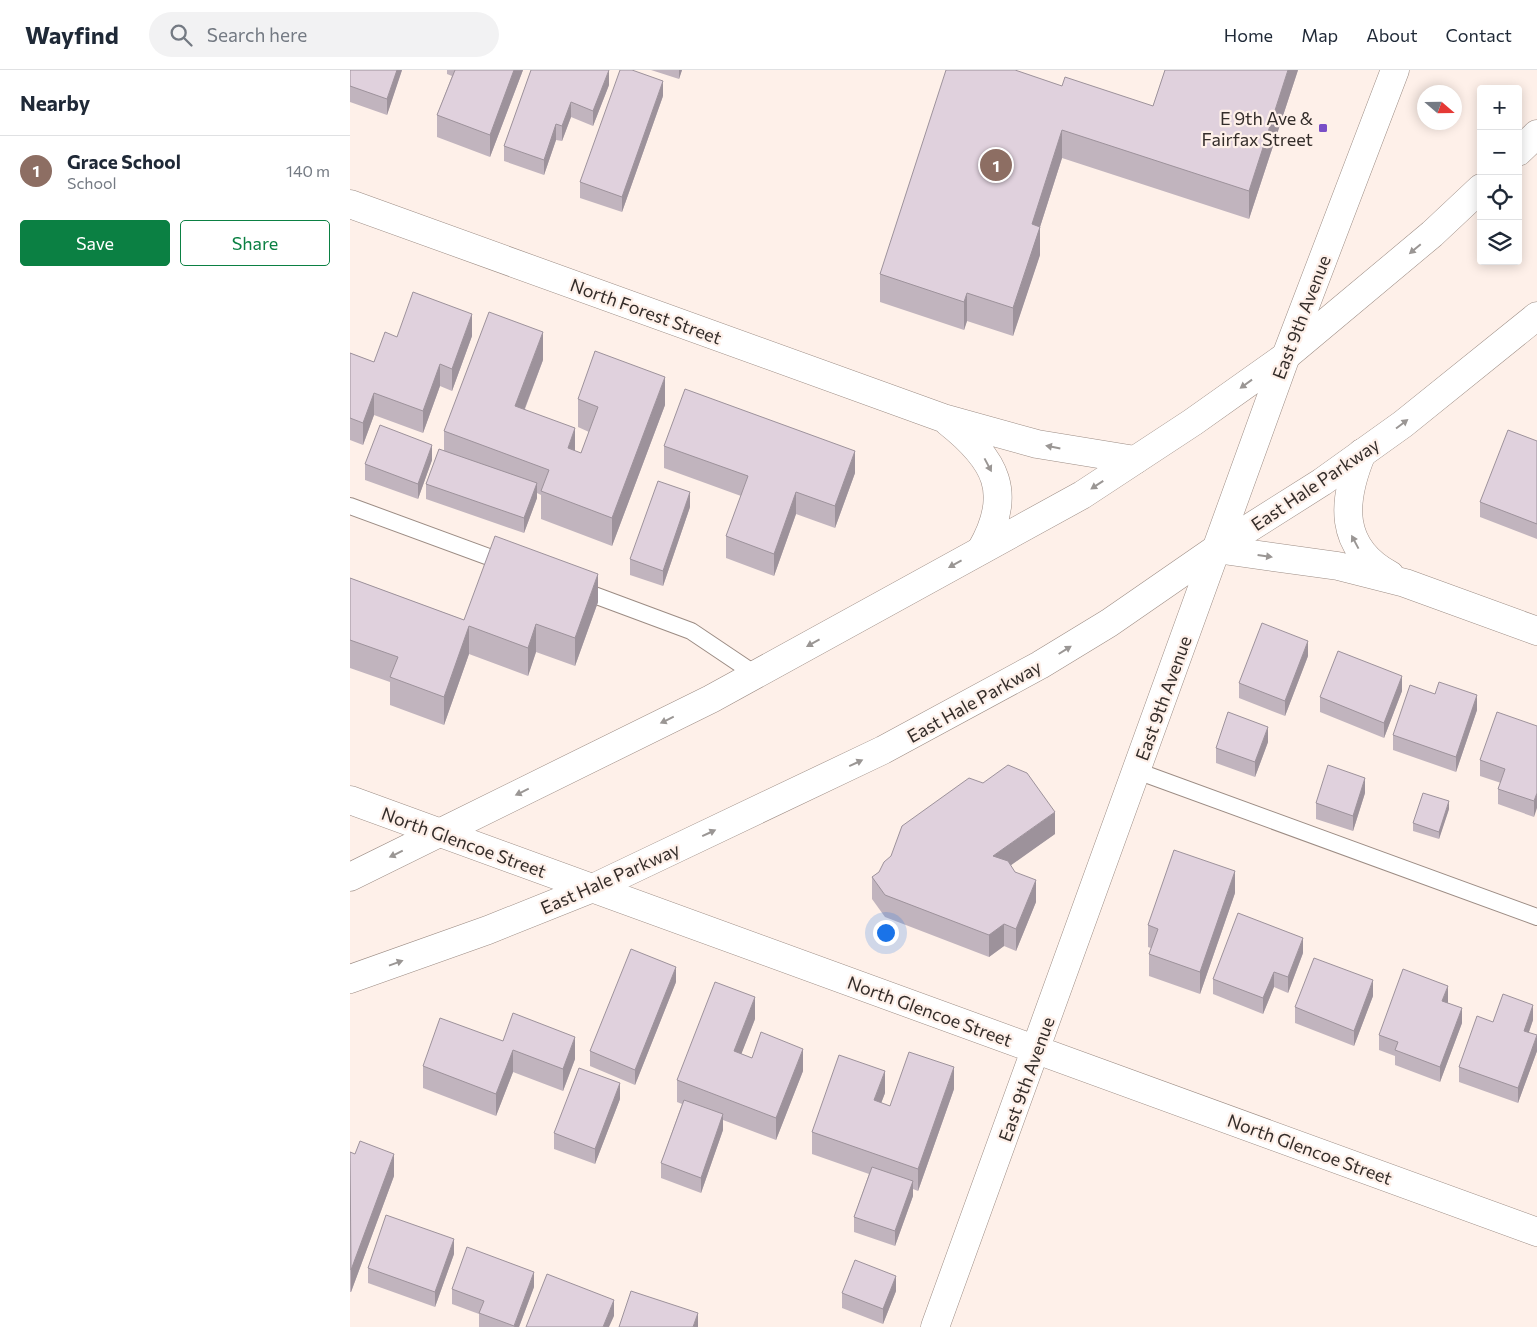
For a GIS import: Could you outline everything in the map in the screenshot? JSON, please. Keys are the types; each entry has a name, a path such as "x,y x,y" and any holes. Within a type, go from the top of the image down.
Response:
{"street":[{"name":"East 9th Avenue","path":"935,1327 1037,1050 1286,356 1395,70"},
{"path":"1522,148 1537,134"},
{"path":"350,876 711,699 1082,495 1193,422 1286,356 1432,234 1477,192"},
{"name":"North Forest Street","path":"350,204 943,418 1037,444 1135,460"},
{"name":"East Hale Parkway","path":"350,979 488,930 593,888 883,750 970,704 1109,623 1216,549 1322,482 1403,424 1537,316"},
{"name":"North Forest Street","path":"943,418 972,441 987,461 997,484 997,510 993,529 981,550"},
{"path":"1362,453 1352,477 1348,496 1351,533 1358,548 1382,571 1405,583"},
{"path":"1216,549 1338,566 1405,583 1537,631"},
{"name":"North Glencoe Street","path":"350,800 1537,1232"}],"lane":[{"path":"350,506 525,570"},
{"path":"562,584 691,631 756,674"},
{"path":"1137,771 1537,917"}],"building":[{"path":"350,70 397,70 387,99 350,86"},
{"path":"455,70 514,70 490,135 437,115"},
{"path":"531,70 609,70 593,111 571,102 562,126 556,124 544,160 504,146"},
{"path":"620,70 632,70 663,81 622,197 580,182"},
{"path":"946,70 1015,70 1062,86 1065,77 1153,106 1165,70 1288,70 1249,191 1062,130 1032,224 1040,227 1013,308 967,293 964,302 880,274"},
{"path":"413,292 472,314 452,369 440,364 423,411 374,393 363,423 350,418 350,353 374,362 385,332 397,337"},
{"path":"489,312 543,332 515,406 575,428 568,448 581,453 598,407 578,399 595,351 665,377 612,518 541,491 549,470 444,431"},
{"path":"685,389 855,451 835,506 796,492 774,554 726,536 748,476 664,446"},
{"path":"380,425 432,445 418,484 365,464"},
{"path":"1508,430 1537,441 1537,524 1480,502"},
{"path":"439,449 537,483 524,518 426,484"},
{"path":"658,481 690,492 663,571 630,559"},
{"path":"495,536 598,574 575,638 536,624 528,648 469,626 444,697 390,677 398,657 350,640 350,578 464,620"},
{"path":"1262,623 1308,641 1285,701 1239,683"},
{"path":"1338,651 1402,676 1384,723 1320,697"},
{"path":"1439,682 1477,695 1456,757 1393,735 1410,685 1435,694"},
{"path":"1228,712 1268,727 1255,762 1216,748"},
{"path":"1497,712 1537,726 1537,793 1534,801 1498,789 1505,769 1480,760"},
{"path":"1008,765 1027,773 1055,812 993,856 1008,861 1015,872 1036,880 1016,929 1004,924 989,935 885,895 872,877 879,872 884,862 891,856 902,826 969,778 983,783"},
{"path":"1328,765 1365,778 1353,816 1316,803"},
{"path":"1423,793 1449,801 1439,832 1413,823"},
{"path":"1174,850 1235,871 1200,972 1149,954 1158,929 1148,925"},
{"path":"1238,913 1303,938 1288,977 1274,972 1263,998 1213,979"},
{"path":"631,949 676,967 635,1070 590,1051"},
{"path":"1314,958 1373,980 1354,1031 1295,1007"},
{"path":"1403,969 1448,986 1442,1001 1462,1008 1440,1067 1395,1050 1398,1042 1379,1035"},
{"path":"715,982 755,997 734,1051 752,1058 761,1032 803,1049 776,1118 677,1080"},
{"path":"1503,994 1533,1005 1524,1031 1537,1035 1518,1088 1459,1067 1477,1016 1493,1022"},
{"path":"513,1013 575,1037 563,1069 513,1050 496,1094 423,1066 440,1018 503,1041"},
{"path":"909,1052 954,1067 918,1169 812,1132 839,1055 885,1071 874,1100 890,1106"},
{"path":"579,1068 620,1083 595,1149 554,1133"},
{"path":"684,1100 723,1114 701,1178 661,1163"},
{"path":"360,1141 394,1154 351,1270 350,1152 355,1154"},
{"path":"872,1167 913,1181 895,1231 854,1217"},
{"path":"386,1215 454,1239 435,1292 368,1268"},
{"path":"467,1247 534,1272 514,1326 479,1313 484,1301 452,1289"},
{"path":"855,1260 896,1276 883,1309 842,1293"},
{"path":"547,1274 614,1300 603,1327 526,1327"},
{"path":"631,1291 698,1313 693,1327 619,1327"}],"place":[{"name":"E 9th Ave & Fairfax Street","path":"1323,128"},
{"name":"Grace School","path":"996,165"}]}
